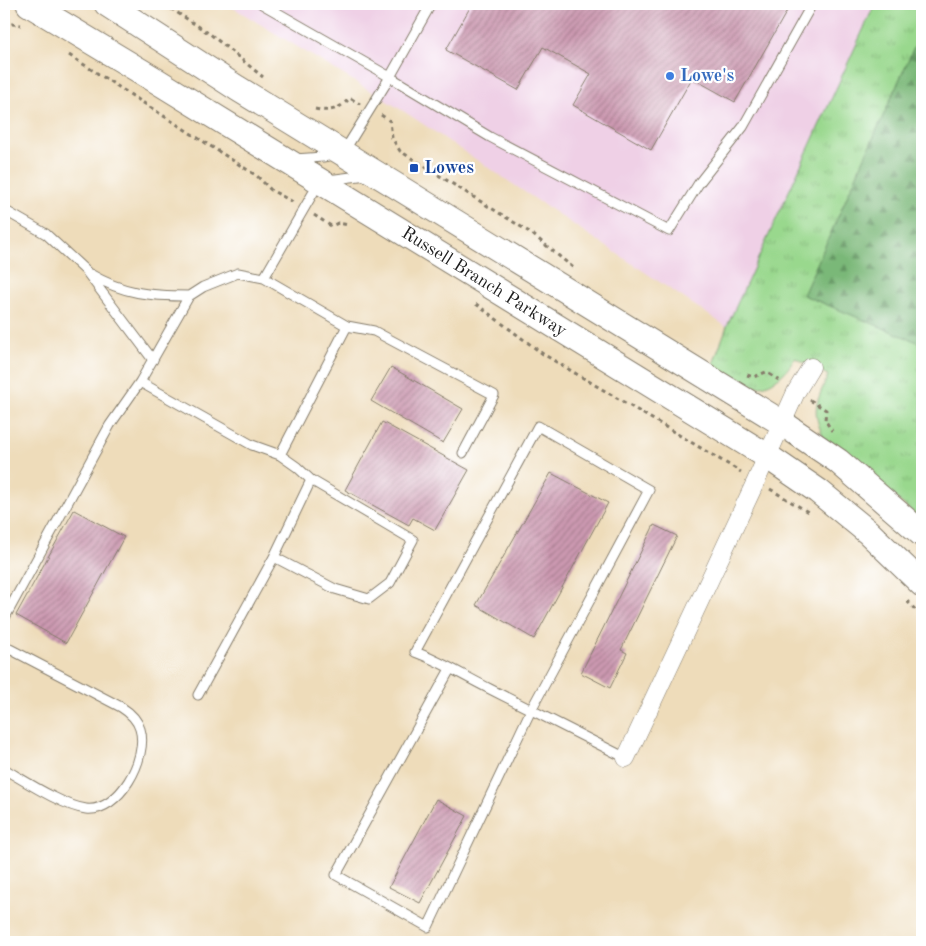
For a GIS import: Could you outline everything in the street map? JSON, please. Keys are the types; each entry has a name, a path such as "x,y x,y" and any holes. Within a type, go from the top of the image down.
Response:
{"main road":[{"name":"Russell Branch Parkway","path":"107,4 237,88 782,423 838,461 922,534"},
{"name":"Russell Branch Parkway","path":"26,15 284,159 767,456 818,491 854,520 914,591"}],"street":[{"path":"626,758 796,392 811,367"}],"lane":[{"path":"262,4 490,137 669,230 699,182 743,127 812,4"},
{"path":"284,159 323,157 343,153 390,77 431,4"},
{"path":"264,278 320,181 347,176 378,174"},
{"path":"4,210 46,234 86,271 153,360"},
{"path":"86,271 109,285 131,292 159,296 189,296"},
{"path":"4,619 110,426 140,382 189,296 203,287 238,273 264,278 347,326 374,331 494,395 463,453"},
{"path":"280,455 347,326"},
{"path":"140,382 252,445 280,455 311,480 413,540 390,583 369,599 335,589 274,557"},
{"path":"450,669 336,875 428,927 531,710 649,490 538,426 415,652 450,669 531,710 626,758"},
{"path":"198,694 274,557 311,480"},
{"path":"4,646 121,706 131,714 140,728 142,742 141,754 132,775 121,791 100,808 87,809 69,804 4,768"}],"path":[{"path":"164,4 210,34 263,77"},
{"path":"4,28 26,15"},
{"path":"64,52 257,176 271,190 332,226 338,223 350,225"},
{"path":"312,109 328,112 342,106 350,98 390,121 392,138 400,151 531,233 581,274"},
{"path":"474,303 543,354 812,514"},
{"path":"743,374 754,377 766,372 826,410 825,420 834,433"},
{"path":"914,591 922,617"}],"shaded area":[{"path":"227,4 875,4 727,327 405,112"}],"green space":[{"path":"875,4 922,4 922,520 824,438 816,412 818,399 828,375 795,358 791,365 774,381 767,385 751,387 735,382 712,367 727,326"},
{"path":"922,29 922,344 803,295"}],"building":[{"name":"Lowe's","path":"472,4 791,4 735,102 692,78 651,150 573,105 591,74 543,47 518,90 446,50"},
{"path":"391,367 463,409 443,443 371,401"},
{"path":"382,422 469,470 435,530 413,518 409,525 345,490"},
{"path":"551,473 608,503 534,639 476,605"},
{"path":"74,510 124,537 66,643 16,615"},
{"path":"654,525 677,536 621,650 627,653 610,688 581,673"},
{"path":"436,799 467,816 420,903 389,887"}],"place":[{"name":"Lowe's","path":"670,76"},
{"name":"Lowes","path":"414,168"}]}
